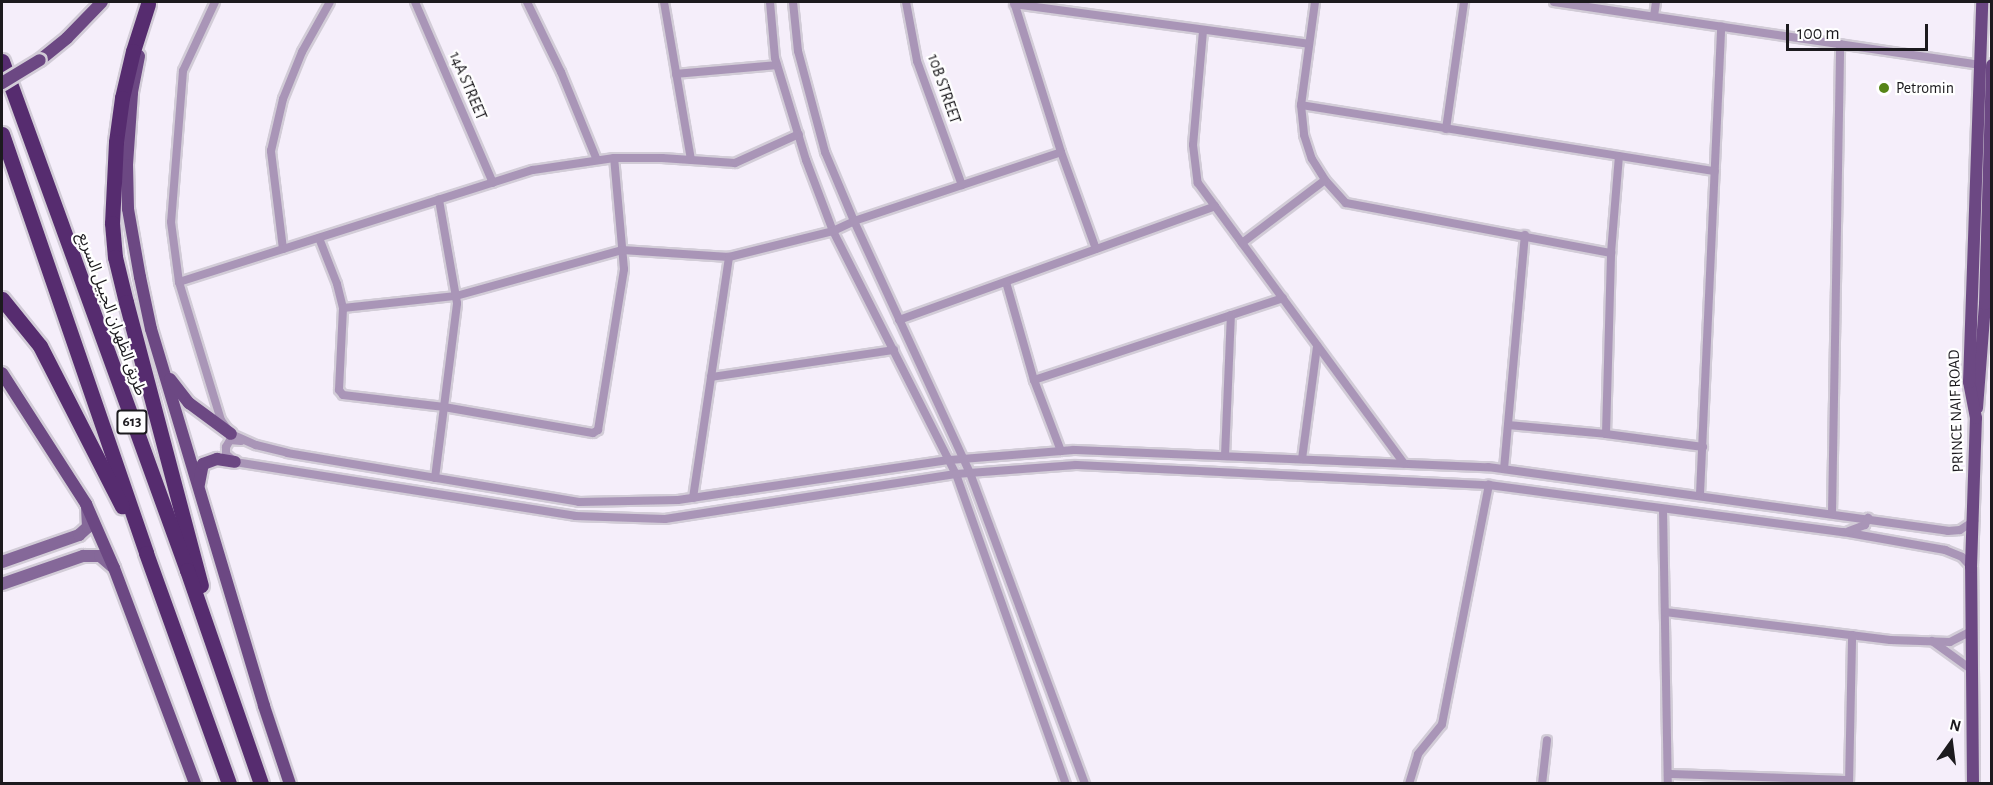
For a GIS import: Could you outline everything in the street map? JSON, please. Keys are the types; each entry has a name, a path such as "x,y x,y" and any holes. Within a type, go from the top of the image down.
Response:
{"highway":[{"path":"149,3 133,51 116,142 112,223 116,257 226,684"},
{"name":"طريق الظهران الجبيل السريع","path":"2,61 187,570 261,783"},
{"name":"613","path":"2,134 146,553 229,783"},
{"path":"2,299 40,346 146,553"}],"main road":[{"path":"2,82 40,60 67,38 102,2"},
{"name":"PRINCE NAIF ROAD","path":"1973,783 1971,567 1976,418 1969,382 1988,66 1982,2"},
{"path":"149,3 132,93 128,129 128,209 140,277 161,364 264,706 290,783"},
{"path":"161,364 175,388 189,403 231,434"},
{"path":"2,373 51,446 86,504 114,568 195,783"},
{"path":"199,488 203,464 217,459 235,462"}],"street":[{"path":"215,2 183,71 171,222 179,282 214,403 220,420 231,434 244,441"},
{"path":"283,249 271,151 283,99 302,52 330,2"},
{"name":"14A STREET","path":"415,2 493,183"},
{"path":"526,2 561,72 597,160"},
{"path":"664,2 691,160"},
{"path":"770,2 777,65 833,231 956,474 1066,783"},
{"path":"793,2 798,51 825,152 854,221 964,458 1086,783"},
{"name":"10B STREET","path":"906,2 917,62 962,185"},
{"path":"1315,2 1301,105 1304,135 1312,159 1325,180 1346,203 1525,234 1611,253"},
{"path":"1446,129 1464,2"},
{"path":"1554,2 1988,66"},
{"path":"1654,16 1656,2"},
{"path":"1095,249 1061,152 1014,3 1308,44"},
{"path":"1700,494 1721,26"},
{"path":"1203,31 1193,145 1198,183 1404,463"},
{"path":"1832,513 1840,44"},
{"path":"676,74 777,65"},
{"path":"1301,105 1715,171"},
{"path":"179,282 533,170 614,158 735,163 799,134"},
{"path":"343,308 456,296 622,250 729,256 833,231 854,221 1061,152"},
{"path":"1606,434 1611,253 1619,156"},
{"path":"319,238 337,284 343,308 339,390 343,395 444,407 588,434 598,429 624,269 614,158"},
{"path":"1242,243 1325,180"},
{"path":"435,478 456,296 440,200"},
{"path":"899,320 1215,206"},
{"path":"1504,469 1525,234"},
{"path":"693,498 729,256"},
{"path":"1006,282 1034,380 1060,451"},
{"path":"1034,380 1282,298"},
{"path":"1225,456 1231,315"},
{"path":"1302,459 1317,346"},
{"path":"711,377 894,350"},
{"path":"1508,424 1702,447"},
{"path":"1971,567 1962,557 1945,550 1843,532 1489,485 1076,465 956,474 772,504 654,518 575,516 235,462 226,454 230,440 244,441 287,453 579,502 693,498 964,458 1060,451 1225,456 1504,469 1700,494 1948,531 1960,530 1974,521"},
{"path":"1409,783 1418,754 1442,724 1489,485"},
{"path":"2,562 79,536 88,527 86,504"},
{"path":"1664,509 1668,779 1849,782 1852,635"},
{"path":"1843,532 1865,520"},
{"path":"2,584 92,555 107,560 114,568"},
{"path":"1665,612 1852,635 1932,641 1950,642 1972,631"},
{"path":"1932,641 1972,670"},
{"path":"1542,783 1547,740"}],"place":[{"name":"Petromin","path":"1884,88"}]}
